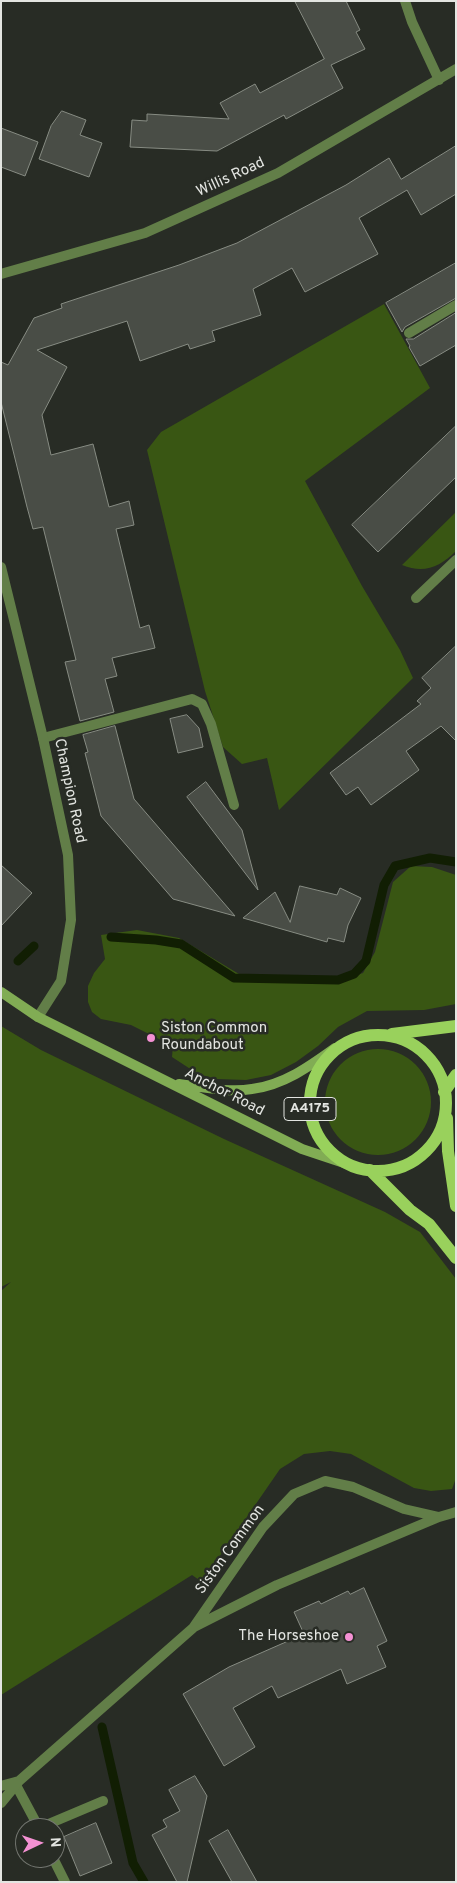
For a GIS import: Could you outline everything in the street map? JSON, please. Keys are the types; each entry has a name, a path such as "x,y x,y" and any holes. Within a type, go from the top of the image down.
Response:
{"main road":[{"name":"A4175","path":"446,1106 443,1122 432,1144 413,1162 390,1170 370,1170 347,1164 334,1155 319,1137 310,1115 309,1103 313,1079 319,1066 335,1048 366,1035 389,1035 456,1026"},
{"name":"A4175","path":"389,1035 416,1046 433,1062 443,1082 448,1151 456,1206"},
{"path":"444,1092 456,1075"},
{"path":"370,1170 410,1210 429,1224 456,1258"}],"street":[{"path":"405,1 412,22 439,80"},
{"name":"Willis Road","path":"1,274 145,233 278,173 456,69"},
{"path":"409,333 456,305"},
{"path":"416,598 456,560"},
{"name":"Champion Road","path":"1,567 43,738 68,855 71,920 61,980 38,1018"},
{"path":"43,738 192,699 202,704 211,724 234,804"},
{"name":"Anchor Road","path":"1,992 38,1018 302,1149 347,1164"},
{"name":"Anchor Road","path":"170,1083 226,1090 252,1089 281,1081 310,1067 335,1048"},
{"name":"Siston Common","path":"1,1803 17,1783 193,1628 263,1527 294,1494 326,1481 353,1487 404,1509 439,1517"},
{"name":"Siston Common","path":"193,1628 277,1585 439,1517 456,1512"},
{"path":"1,1786 17,1783 34,1818"},
{"path":"63,1818 103,1801"},
{"path":"59,1868 65,1882"}],"green space":[{"path":"384,304 430,388 305,481 362,586 400,650 413,678 279,810 267,758 242,764 223,747 205,691 147,450 161,432"},
{"path":"456,512 456,551 450,557 438,565 425,569 410,568 402,565"},
{"path":"411,866 432,867 456,875 456,1004 424,1010 367,1011 338,1027 318,1046 296,1062 271,1075 246,1080 217,1079 198,1074 172,1057 173,1046 131,1025 101,1019 92,1012 88,1002 88,986 94,973 105,959 101,935 137,930 179,938 244,977 348,978 363,973 375,952 393,882"},
{"path":"1,1026 41,1050 224,1139 385,1212 420,1232 456,1279 456,1478 452,1489 431,1491 414,1488 351,1454 330,1451 304,1454 280,1469 202,1582 192,1575 1,1695 1,1291 11,1282 1,1287"},
{"path":"378,1049 398,1053 415,1065 427,1082 431,1102 427,1122 415,1139 398,1151 378,1155 358,1151 341,1139 329,1122 325,1102 329,1082 341,1065 358,1053"}],"building":[{"path":"295,1 346,1 360,30 356,32 365,49 331,65 343,88 286,119 284,115 217,151 130,147 132,120 147,121 147,114 229,119 220,103 255,84 260,93 324,59"},
{"path":"62,111 86,120 80,135 102,143 89,177 39,159 51,126"},
{"path":"1,128 38,142 25,176 1,167"},
{"path":"456,146 456,194 421,215 407,190 359,218 378,254 305,292 292,268 253,289 261,315 212,331 215,341 190,349 188,344 140,361 127,321 37,350 67,367 42,415 51,455 93,444 109,507 129,501 134,525 116,529 140,628 149,625 155,648 112,658 117,676 105,679 114,712 80,721 65,662 76,660 43,527 33,529 27,507 1,402 1,362 8,365 34,318 62,308 61,304 179,265 237,243 346,185 389,158 401,179"},
{"path":"456,263 456,298 405,327 402,332 386,303"},
{"path":"456,313 456,345 420,366 406,339 413,339"},
{"path":"456,426 456,477 378,552 352,525"},
{"path":"456,646 456,741 441,726 406,751 419,770 371,805 358,787 346,795 330,773 421,704 417,701 431,688 422,678"},
{"path":"187,715 199,728 203,747 178,753 170,719"},
{"path":"115,726 134,799 235,916 173,899 101,816 85,753 88,752 83,735"},
{"path":"206,782 242,830 258,890 187,797"},
{"path":"1,865 32,893 1,926"},
{"path":"300,886 337,895 340,888 361,898 348,925 344,942 328,938 327,942 243,918 275,892 290,922"},
{"path":"364,1588 387,1641 377,1646 386,1667 347,1684 341,1669 278,1698 272,1686 233,1708 255,1747 224,1766 183,1694 229,1667 304,1634 294,1612 319,1601 321,1604 348,1591 350,1594"},
{"path":"195,1776 207,1796 187,1882 177,1882 152,1835 167,1827 163,1820 180,1811 169,1790"},
{"path":"96,1823 112,1863 80,1876 65,1837"},
{"path":"228,1830 257,1882 232,1882 209,1841"}],"waterway":[{"path":"111,937 181,944 234,978 338,980 354,974 366,961 384,885 395,866 430,858 456,862"},
{"path":"18,961 34,946"},
{"path":"102,1727 133,1863 144,1882"}],"place":[{"name":"Siston Common Roundabout","path":"151,1038"},
{"name":"The Horseshoe","path":"349,1637"}]}
